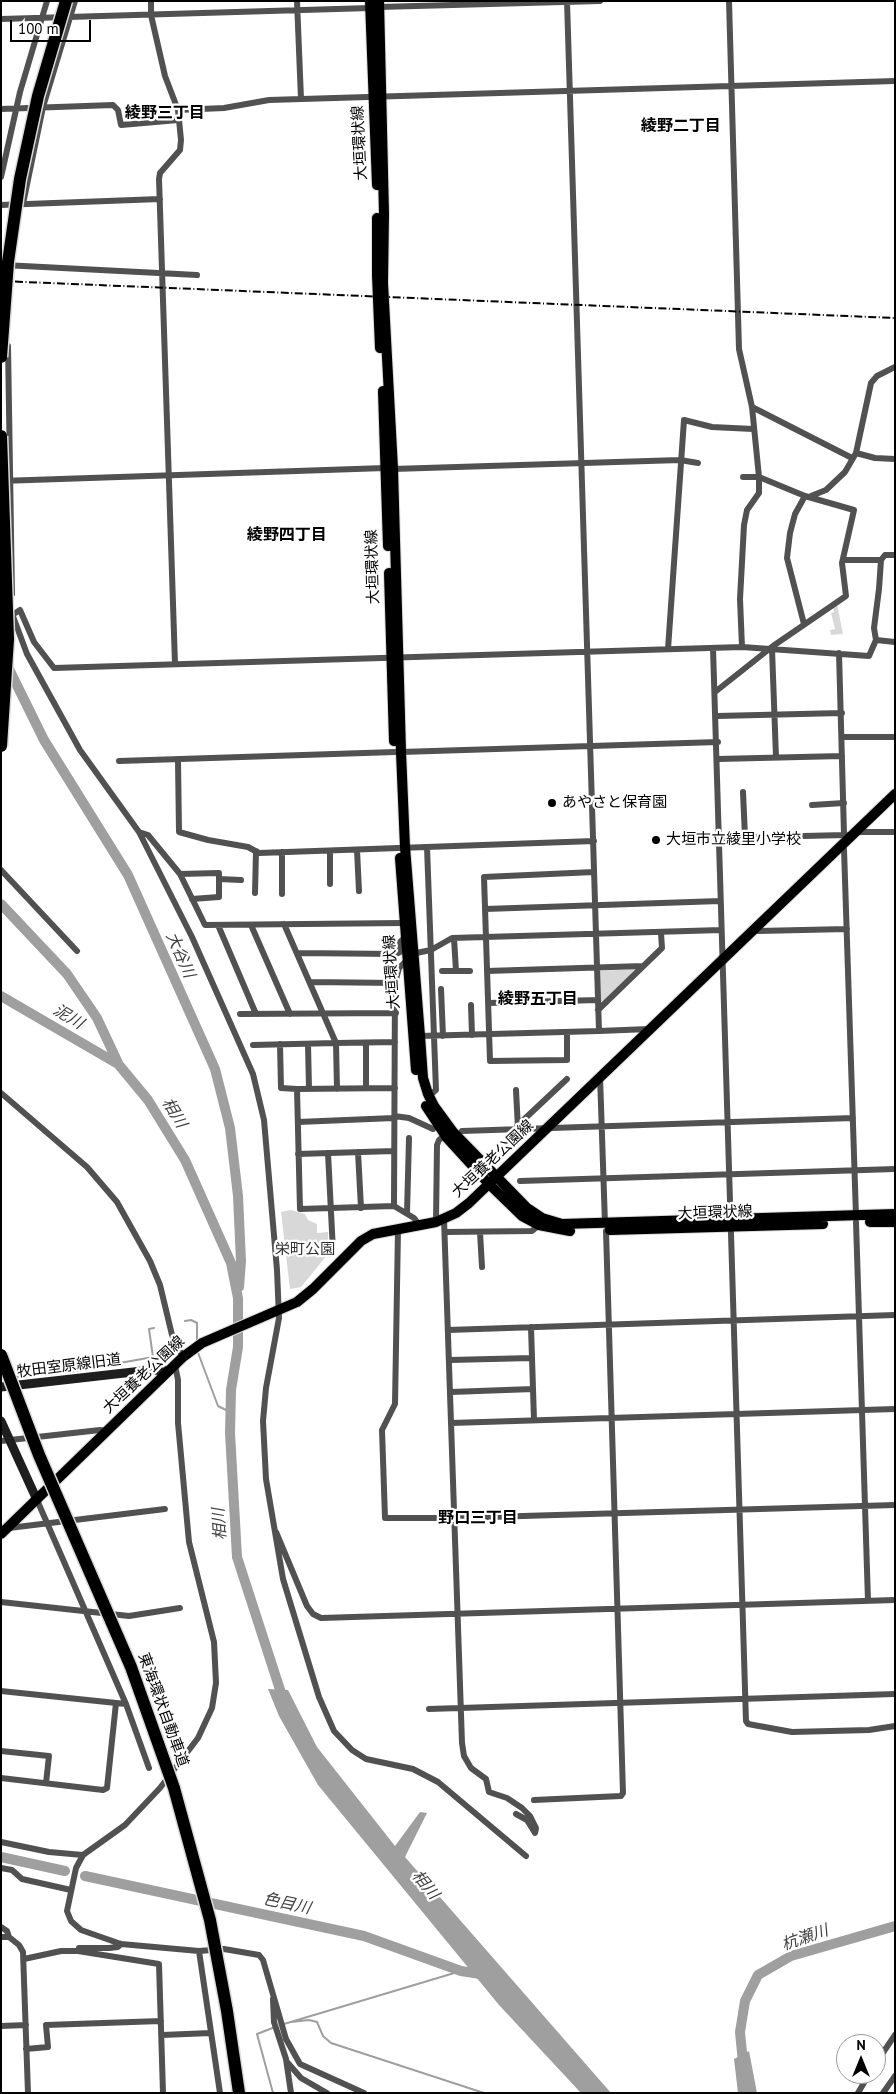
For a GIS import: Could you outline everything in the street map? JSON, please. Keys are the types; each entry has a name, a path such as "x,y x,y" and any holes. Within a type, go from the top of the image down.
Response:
{"highway":[{"path":"1,357 8,262 20,179 38,96 66,1"},
{"path":"1,436 8,639 7,689 1,746"},
{"name":"東海環状自動車道","path":"1,1355 39,1455 134,1674 169,1772 210,1920 228,2011 239,2093"}],"main road":[{"name":"大垣環状線","path":"375,4 404,937 409,956 420,1036 423,1078 429,1096 453,1132 522,1216 539,1225 560,1231 605,1227 856,1219 895,1214"},
{"path":"381,214 390,300 386,374"},
{"name":"大垣養老公園線","path":"3,1532 172,1368 209,1339 297,1302 313,1289 361,1241 373,1234 420,1226 456,1213 493,1181 753,928 895,794"},
{"name":"大垣環状線","path":"402,848 417,1080 428,1110 445,1135 493,1181 542,1218 562,1224 605,1227"},
{"name":"大垣環状線","path":"856,1219 895,1222"}],"street":[{"path":"1,177 16,108 47,1"},
{"path":"23,204 43,107 75,1"},
{"path":"151,1 151,15 165,76 178,110 181,140 180,150 160,173 175,664"},
{"path":"297,1 301,99"},
{"path":"1,19 298,10 375,4 600,1"},
{"path":"729,1 739,348 752,407 759,477 759,493 748,510 744,525 740,599 742,647"},
{"path":"567,2 580,463 594,842 598,1031"},
{"path":"178,110 224,108 256,101 301,99 895,81"},
{"path":"1,108 113,105 118,110 121,125 178,120"},
{"path":"1,205 160,199"},
{"path":"1,254 4,265 2,273 3,289 8,303 7,387 11,481 12,601 7,611"},
{"path":"4,265 197,275"},
{"path":"804,624 787,558 790,533 795,514 808,496 826,490 838,482 854,455 871,383 877,376 895,367"},
{"path":"752,407 854,455 895,459"},
{"path":"668,649 684,420 712,427 753,429"},
{"path":"1,481 680,460 698,463"},
{"path":"715,692 804,624 846,596 842,563 854,510 808,496 759,477 743,477"},
{"path":"7,611 20,610 34,642 54,668 742,647 869,656 876,640 874,628 881,560 885,555 895,555"},
{"path":"844,560 881,560"},
{"path":"1,586 7,611 39,677 80,750 139,832 192,937 253,1074 264,1120 269,1165 277,1312 266,1388 264,1421 266,1479 283,1579 296,1627 319,1697 340,1740 366,1759 413,1769 438,1782 526,1856"},
{"path":"876,640 895,642"},
{"path":"713,648 718,742 718,838 729,1123 730,1223 745,1698 748,1724 804,1732 869,1730 895,1726"},
{"path":"772,649 776,757"},
{"path":"839,653 844,803 848,837 844,850 868,1601"},
{"path":"716,716 842,714"},
{"path":"842,737 895,737"},
{"path":"119,761 718,742"},
{"path":"718,759 842,756"},
{"path":"178,760 179,832 208,840 248,847 256,851 282,852 594,842"},
{"path":"743,792 745,837"},
{"path":"812,805 844,803"},
{"path":"139,832 148,835 180,874 205,925 404,922"},
{"path":"718,838 848,837 895,832"},
{"path":"427,847 436,1090 429,1096"},
{"path":"330,850 330,884"},
{"path":"357,850 359,891"},
{"path":"255,893 256,851"},
{"path":"282,852 282,894"},
{"path":"1,870 77,950"},
{"path":"567,1032 567,1060 490,1061 484,877 594,872"},
{"path":"180,874 219,873 219,897 192,899"},
{"path":"219,879 241,880"},
{"path":"485,909 720,901"},
{"path":"284,924 336,1043 337,1088"},
{"path":"218,925 256,1014"},
{"path":"251,925 290,1014"},
{"path":"753,928 758,931 847,929"},
{"path":"394,1206 395,983 399,968 409,956 431,950 454,938 721,930"},
{"path":"598,1010 662,948 661,932"},
{"path":"297,953 396,954 400,952 400,942 404,937"},
{"path":"454,938 456,971"},
{"path":"722,939 736,945"},
{"path":"487,971 643,966"},
{"path":"442,971 470,971"},
{"path":"310,982 395,983"},
{"path":"441,989 443,1036"},
{"path":"488,1003 598,1000"},
{"path":"471,1005 472,1035"},
{"path":"240,1014 396,1013"},
{"path":"420,1036 648,1030"},
{"path":"366,1042 366,1088"},
{"path":"253,1045 395,1042"},
{"path":"280,1044 281,1088 394,1088"},
{"path":"308,1044 309,1089"},
{"path":"534,1800 621,1796 623,1793 600,1076"},
{"path":"517,1128 567,1079"},
{"path":"297,1089 300,1209 394,1206 414,1218 420,1226"},
{"path":"516,1090 517,1128"},
{"path":"1,1093 4,1099 88,1167 117,1202 150,1261 160,1285 172,1335 185,1356"},
{"path":"298,1122 394,1117 409,1118 433,1129"},
{"path":"462,1131 853,1118"},
{"path":"445,1135 439,1140 437,1145 440,1220 446,1232 460,1708 464,1756 471,1768 488,1785 489,1792 506,1798 522,1808 530,1816 536,1828 535,1833 527,1820 516,1814"},
{"path":"407,1213 409,1138"},
{"path":"298,1154 394,1151"},
{"path":"358,1152 361,1208"},
{"path":"328,1153 332,1252"},
{"path":"520,1181 895,1168"},
{"path":"446,1232 532,1231 539,1225"},
{"path":"398,1230 396,1404 382,1430 385,1518 614,1514 895,1505"},
{"path":"480,1232 482,1267"},
{"path":"448,1330 895,1315"},
{"path":"532,1327 534,1420"},
{"path":"450,1360 532,1358"},
{"path":"172,1368 178,1380 178,1423 189,1542 214,1642 216,1683 212,1708 198,1738 160,1788 125,1825 83,1855 76,1868 68,1912 71,1922 82,1930 121,1944 199,1952 224,1949 259,1955 263,1960 286,2039 300,2064 364,2093"},
{"name":"牧田室原線旧道","path":"1,1387 172,1368"},
{"path":"450,1392 533,1389"},
{"path":"451,1423 895,1409"},
{"path":"1,1421 12,1440 88,1612 150,1768"},
{"path":"1,1442 100,1430 107,1432"},
{"path":"3,1532 165,1509"},
{"path":"274,1530 278,1533 313,1614 321,1618 895,1600"},
{"path":"1,1602 129,1616 180,1608"},
{"path":"1,1691 126,1704"},
{"path":"429,1709 895,1694"},
{"path":"1,1778 103,1790 107,1788 116,1703"},
{"path":"1,1751 49,1756 46,1783"},
{"path":"1,1842 49,1852 83,1855"},
{"path":"1,1868 12,1870 22,1879 71,1890"},
{"path":"1,1927 7,1931 9,1937 19,1944 23,1952 28,2093"},
{"path":"1,1938 9,1937"},
{"path":"78,1951 78,1948 109,1948 118,1947 121,1944"},
{"path":"24,1959 61,1951 78,1951 159,1964 164,2093"},
{"path":"199,1952 220,2093"},
{"path":"273,1992 274,2022 286,2060 291,2093"},
{"path":"26,2049 48,2047 46,2024 161,2021"},
{"path":"1,2026 26,2025"},
{"path":"162,2035 212,2032"},
{"path":"886,2048 895,2035"},
{"path":"286,2060 301,2078 327,2093"},
{"path":"883,2093 895,2076"}],"green space":[{"path":"837,604 843,634 831,635 830,630 835,629 831,613 834,612 833,607"},
{"path":"636,969 601,1003 599,971"},
{"name":"栄町公園","path":"291,1210 305,1214 308,1220 317,1224 317,1233 328,1232 328,1254 301,1287 290,1289 281,1212"}],"water":[{"path":"268,1689 288,1690 317,1747 395,1846 420,1812 427,1813 405,1857 611,2093 581,2093 499,2005 318,1785 279,1716"},
{"path":"749,2051 757,2093 738,2093 734,2059"}],"waterway":[{"name":"大谷川","path":"7,665 44,740 128,875 215,1069 230,1128 238,1196 241,1261 239,1287"},
{"name":"相川","path":"1,904 67,974 97,1018 119,1065 148,1100 185,1160 231,1263 238,1298 238,1347 231,1390 230,1433 237,1557 284,1702"},
{"name":"泥川","path":"1,996 118,1064"},
{"path":"185,1321 191,1320 197,1323 197,1343"},
{"path":"16,1377 70,1372 153,1357 149,1329 154,1328"},
{"path":"197,1350 218,1406 230,1412"},
{"name":"色目川","path":"1,1857 65,1871"},
{"name":"色目川","path":"85,1876 364,1936 461,1971 480,1974"},
{"name":"杭瀬川","path":"746,2093 740,2032 745,2001 758,1975 791,1956 895,1926"},
{"path":"284,2024 461,1971"},
{"path":"291,2022 309,2020 317,2022 323,2036 331,2043 484,2093"},
{"path":"273,2093 257,2034 275,2027"}],"railway":[{"path":"1,281 895,318"}],"place":[{"name":"あやさと保育園","path":"552,803"},
{"name":"大垣市立綾里小学校","path":"656,840"}],"district":[{"name":"綾野三丁目","path":"165,113"},
{"name":"綾野二丁目","path":"681,126"},
{"name":"綾野四丁目","path":"287,535"},
{"name":"綾野五丁目","path":"538,999"},
{"name":"野口三丁目","path":"478,1518"}]}
